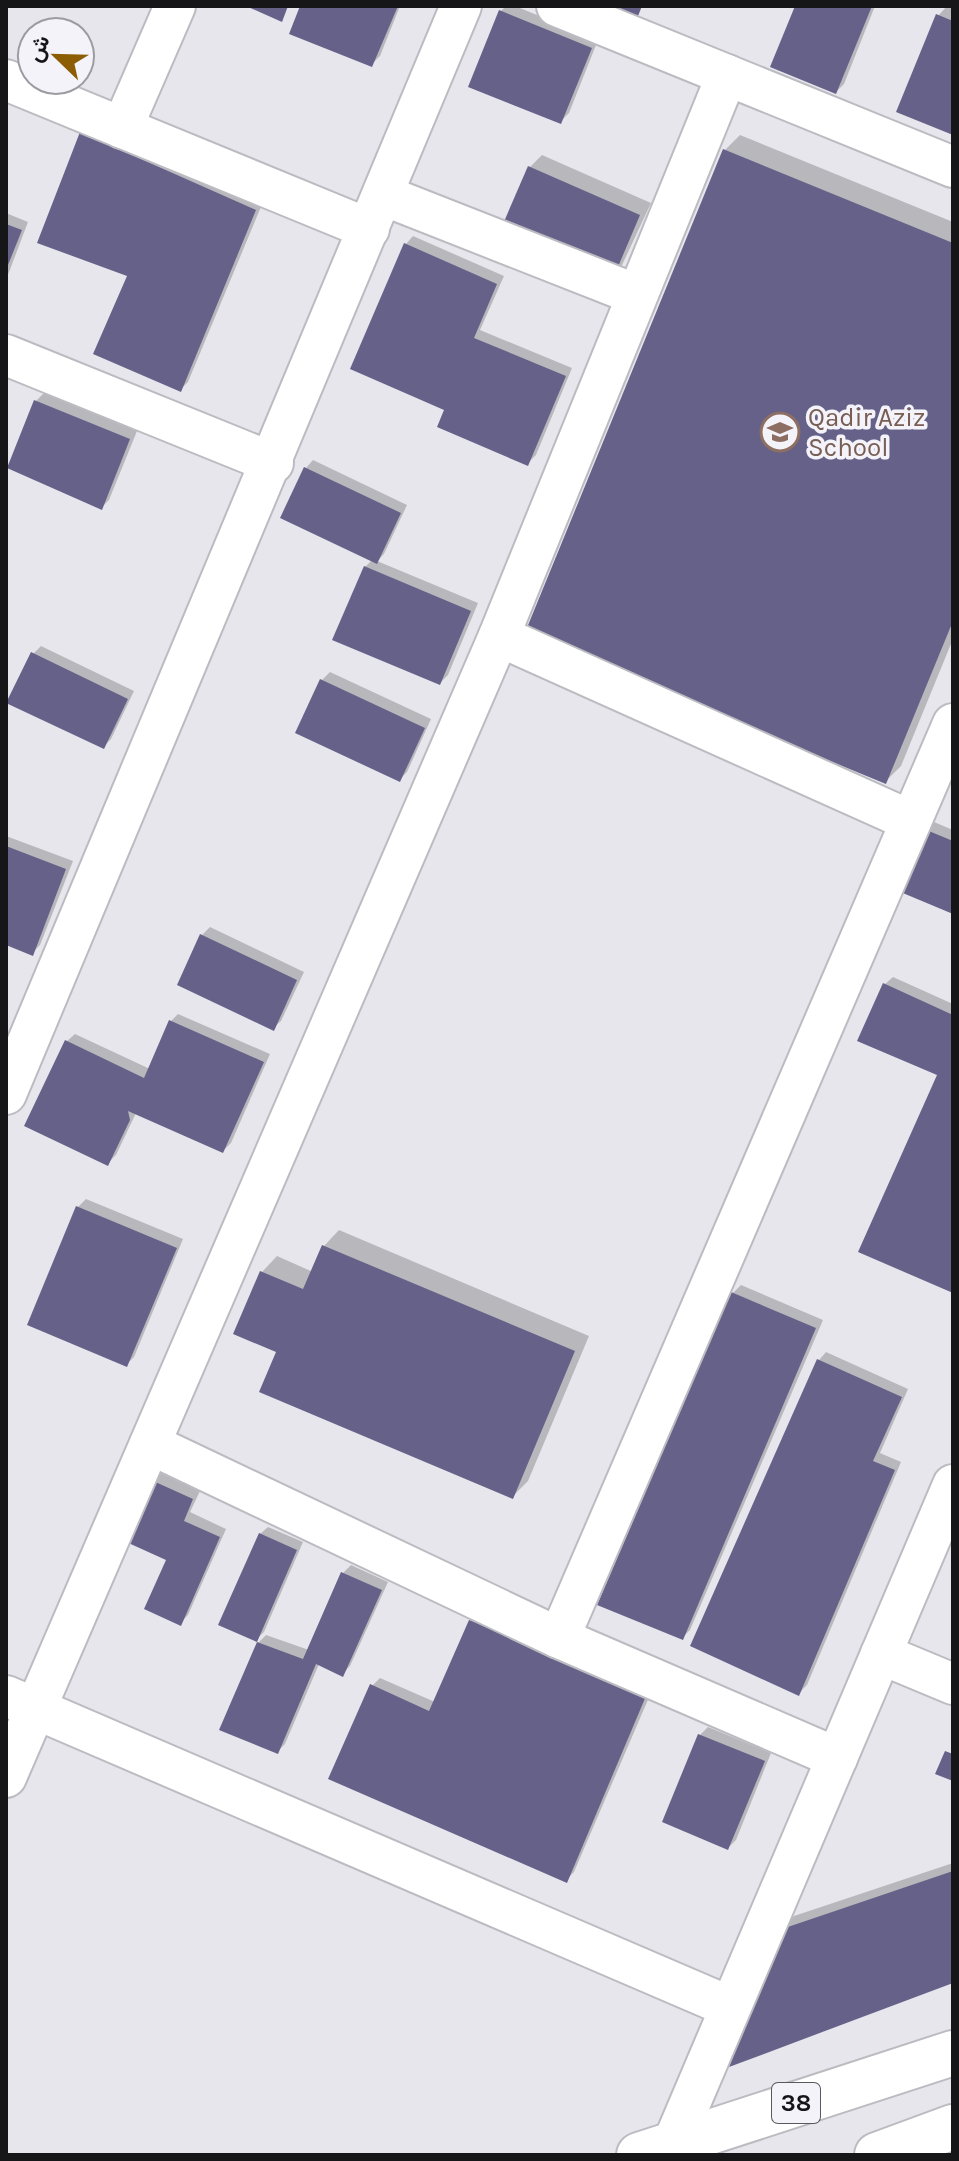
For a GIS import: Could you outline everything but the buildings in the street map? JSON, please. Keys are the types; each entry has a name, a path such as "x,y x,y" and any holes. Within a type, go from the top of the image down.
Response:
{"main road":[{"name":"38","path":"656,2149 953,2053"},
{"path":"877,2155 953,2127"}],"street":[{"path":"122,128 175,6"},
{"path":"6,1094 273,463 461,6"},
{"path":"557,6 953,167"},
{"path":"6,1777 21,1702 150,1444 499,636 727,75"},
{"path":"6,80 122,128 637,295"},
{"path":"6,355 273,463"},
{"path":"499,636 911,821"},
{"path":"559,1638 953,724"},
{"path":"150,1444 559,1638 837,1758"},
{"path":"656,2149 730,2007 953,1485"},
{"path":"881,1654 953,1684"},
{"path":"21,1702 730,2007"}],"place":[{"name":"Qadir Aziz School","path":"780,432"}]}
